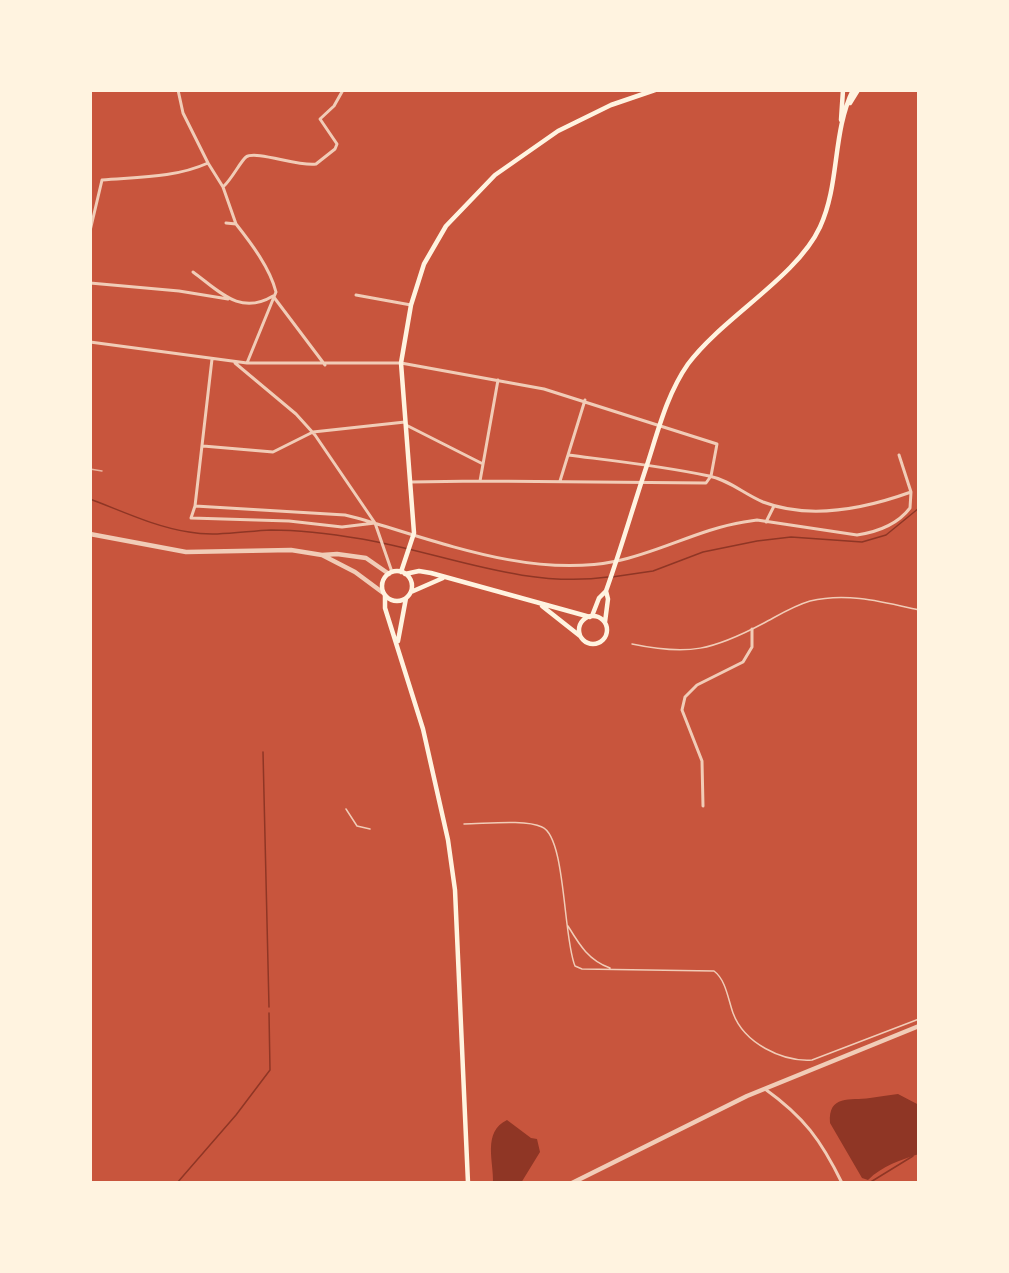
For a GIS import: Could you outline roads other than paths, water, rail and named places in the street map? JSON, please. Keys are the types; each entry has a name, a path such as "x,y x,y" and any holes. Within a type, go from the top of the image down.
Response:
{"main road":[{"path":"403,573 413,536 401,363 411,305 424,264 446,226 495,175 558,131 611,105 655,90"},
{"path":"581,637 581,623 591,617 599,598 606,591 659,424 674,387 688,364 717,332 804,253 820,228 830,200 841,125 853,90"},
{"path":"845,111 858,90"},
{"path":"841,92 841,125"},
{"path":"468,1183 454,890 448,840 425,740 386,608 382,581 390,573 419,571 540,604 560,607 604,622"},
{"path":"403,573 410,580 411,592"},
{"path":"398,644 406,598 411,592 443,578"},
{"path":"540,604 592,644 603,640 607,631 604,622 608,598 606,591"},
{"path":"384,594 393,601 406,598"}],"street":[{"path":"178,90 183,113 223,187 236,224 271,279 276,292 247,363"},
{"path":"223,187 233,178 248,155 258,154 278,161 312,165 323,159 337,144 320,119 334,106 343,90"},
{"path":"90,231 102,180 160,175 195,169 208,163"},
{"path":"226,223 236,224"},
{"path":"193,272 230,299"},
{"path":"90,283 179,291 230,299 247,305 261,303 273,296"},
{"path":"356,295 411,305"},
{"path":"273,296 325,364"},
{"path":"90,342 247,363 401,363 498,380 585,400 717,444 711,476 706,483 411,482"},
{"path":"212,359 200,475 191,518 289,521 342,527 375,523"},
{"path":"233,362 289,408 313,432 375,523 390,573"},
{"path":"480,481 498,380"},
{"path":"560,482 585,400"},
{"path":"203,446 273,452 313,432 406,424 483,465"},
{"path":"568,454 711,476 774,506 798,512 864,506 911,492"},
{"path":"195,506 345,515 413,536 505,558 575,565 615,563 735,523 766,522 857,535 869,533 896,521 910,508 911,492 899,455"},
{"path":"766,522 774,506"},
{"path":"90,534 186,552 291,550 322,555 337,554 366,558 390,573"},
{"path":"322,555 355,573 384,594"},
{"path":"703,806 702,761 682,710 685,697 697,686 742,662 752,647 752,629"},
{"path":"572,1183 716,1110 919,1026"},
{"path":"765,1089 790,1107 819,1138 842,1183"}],"lane":[{"path":"632,644 664,651 685,651 724,643 790,608 832,597 851,597 919,610"},
{"path":"346,809 357,826 370,829"},
{"path":"464,824 534,825 548,831 557,846 575,966 582,969 714,971 723,981 737,1022 750,1038 777,1055 802,1061 812,1060 919,1019"},
{"path":"567,924 586,954 598,964 613,969"}],"waterway":[{"path":"90,499 151,523 189,532 220,534 271,530 316,533 392,545 515,574 546,578 608,577"},
{"path":"612,577 653,571 703,552 757,541 791,537 862,542 886,535 919,508"},
{"path":"263,752 269,1007"},
{"path":"177,1183 236,1115 270,1070 269,1013"},
{"path":"869,1183 913,1156"}],"tram line":[{"path":"90,469 102,471"}]}
